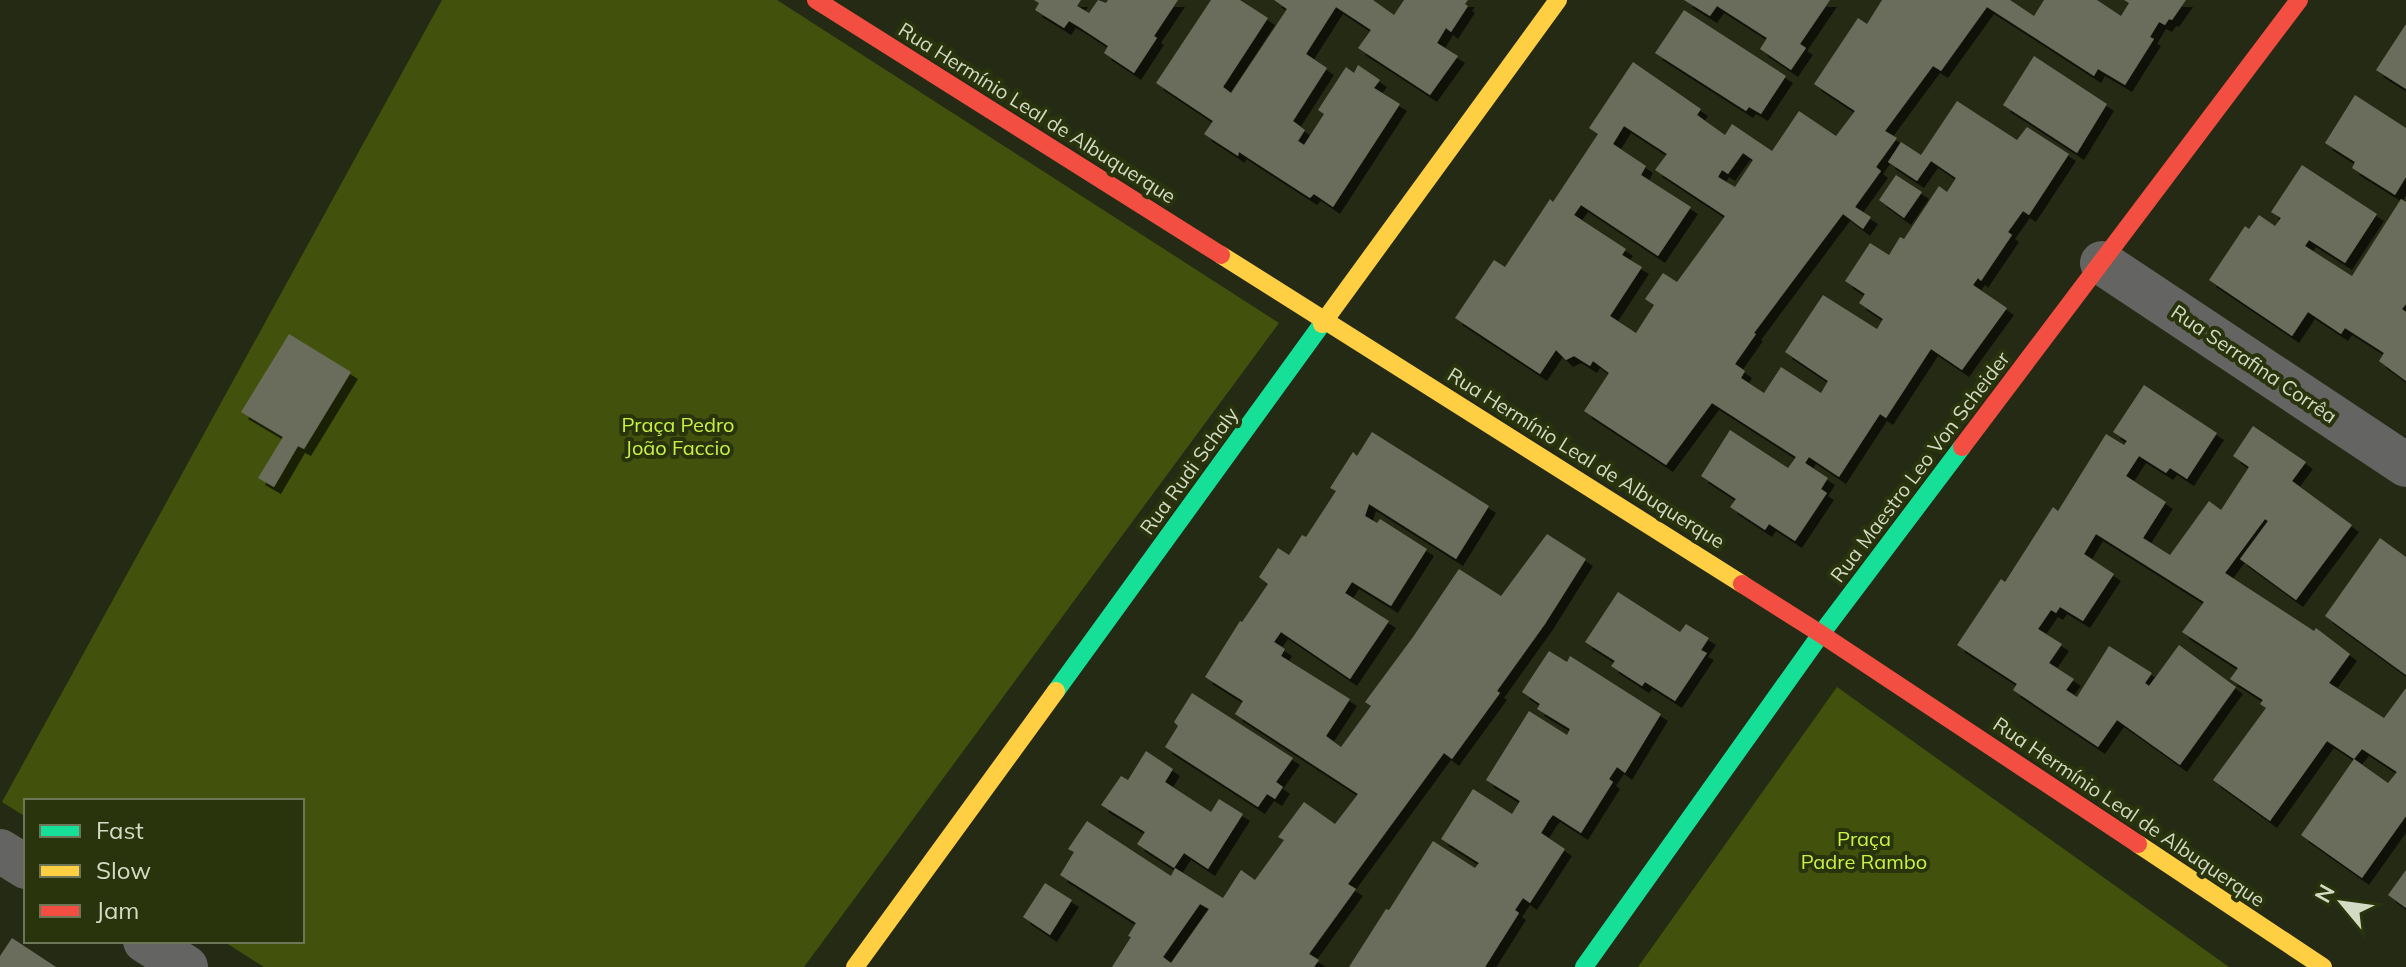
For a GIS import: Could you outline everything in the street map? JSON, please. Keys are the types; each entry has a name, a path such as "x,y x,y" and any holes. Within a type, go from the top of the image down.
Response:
{"street":[{"name":"Rua Hermínio Leal de Albuquerque","path":"816,0 1821,634 2323,967"},
{"name":"Rua Rudi Schaly","path":"855,967 1558,0"},
{"name":"Rua Maestro Leo Von Scheider","path":"1584,967 1821,634 2299,0"},
{"name":"Rua Serrafina Corrêa","path":"2102,263 2406,465"},
{"path":"0,851 24,866"},
{"path":"148,943 186,967"}],"green space":[{"name":"Praça Pedro João Faccio","path":"442,0 777,0 1279,323 804,967 264,967 226,943 304,943 304,799 24,799 24,816 2,802"},
{"name":"Praça Padre Rambo","path":"1837,687 2229,967 1638,967"}],"building":[{"path":"1034,0 1081,0 1077,6 1089,13 1098,0 1106,3 1108,0 1178,0 1134,73 1104,53 1108,46 1079,27 1069,21 1064,28 1035,10 1039,3"},
{"path":"1211,0 1240,0 1268,18 1223,87 1231,93 1287,9 1274,0 1373,0 1394,15 1404,0 1468,0 1465,4 1468,6 1451,32 1446,28 1437,43 1458,56 1430,95 1358,48 1371,30 1336,7 1306,54 1327,68 1293,121 1305,130 1298,141 1304,145 1324,114 1318,110 1346,67 1354,73 1358,65 1380,80 1374,88 1400,104 1333,207 1314,194 1310,198 1239,152 1238,156 1204,134 1213,121 1156,83"},
{"path":"1684,0 1830,0 1800,44 1806,48 1791,70 1760,49 1767,38 1717,6 1710,16"},
{"path":"1882,0 2010,0 2034,16 2044,0 2097,0 2121,16 2129,3 2124,0 2186,0 2172,20 2169,19 2165,25 2159,22 2150,37 2154,39 2125,85 2098,69 2094,76 1987,7 1941,71 1933,66 1885,131 1897,138 1876,167 1881,171 1855,207 1871,217 1863,229 1843,214 1754,333 1735,364 1745,371 1741,378 1764,393 1781,367 1821,393 1828,381 1785,352 1823,295 1877,329 1883,319 1859,303 1865,294 1845,281 1870,243 1889,255 1900,237 1904,239 1939,186 1947,192 1956,178 1931,161 1917,181 1888,162 1901,142 1921,155 1957,101 2017,140 2027,127 2069,154 2029,215 2023,211 2008,232 2012,235 1981,281 1978,278 1973,285 2007,308 1962,370 1931,349 1886,418 1880,414 1839,477 1809,457 1805,463 1828,478 1821,489 1827,493 1795,541 1769,524 1765,530 1730,507 1736,499 1701,476 1730,430 1788,468 1796,457 1712,403 1666,465 1584,411 1609,373 1593,361 1590,366 1574,356 1566,360 1556,350 1540,374 1455,318 1494,260 1505,267 1550,199 1553,202 1598,134 1589,128 1633,62 1701,109 1697,115 1725,135 1732,124 1772,151 1799,111 1836,136 1855,111 1814,84 1858,18 1867,24","holes":["1624,126 1667,154 1655,170 1725,216 1677,282 1663,273 1645,299 1654,305 1636,333 1610,316 1642,267 1622,255 1626,249 1574,215 1581,205 1658,256 1691,207 1641,175 1646,166 1613,144","1743,153 1753,160 1735,187 1718,177 1722,170 1728,174"]},
{"path":"1684,10 1786,76 1761,114 1749,107 1746,111 1655,53"},
{"path":"2406,24 2406,89 2376,70"},
{"path":"2034,56 2107,104 2077,153 2003,105"},
{"path":"2355,95 2406,128 2406,177 2395,195 2352,168 2355,162 2325,143"},
{"path":"2302,165 2377,214 2345,263 2309,240 2305,246 2352,276 2401,199 2406,202 2406,304 2402,309 2406,312 2406,381 2379,361 2384,353 2345,328 2341,334 2308,312 2292,336 2209,280 2245,226 2249,229 2259,215 2275,226 2281,218 2271,212"},
{"path":"1896,175 1922,192 1904,218 1879,200"},
{"path":"289,334 351,372 304,449 298,446 274,487 258,478 283,437 241,412"},
{"path":"2144,385 2217,433 2187,479 2170,468 2166,473 2139,456 2126,476 2166,502 2143,538 2170,555 2209,501 2221,510 2249,467 2233,456 2253,426 2306,462 2292,481 2352,525 2296,600 2240,559 2268,521 2265,519 2225,573 2314,631 2316,628 2350,654 2329,683 2384,718 2406,688 2406,816 2362,878 2301,835 2354,759 2327,741 2270,821 2213,780 2266,708 2260,704 2263,700 2230,679 2238,668 2182,632 2204,602 2096,534 2084,554 2114,574 2083,621 2060,607 2056,613 2051,610 2038,629 2062,644 2049,663 2074,679 2066,690 2077,697 2109,646 2152,673 2145,683 2149,686 2179,645 2236,687 2180,765 2117,720 2098,747 2013,690 2017,684 1957,645 2001,579 2005,582 2053,507 2058,511 2106,434 2124,445 2127,441 2113,432","holes":["2362,749 2397,772 2388,783 2354,759"]},
{"path":"1372,432 1489,506 1456,559 1369,504 1365,516 1377,523 1380,519 1427,549 1391,606 1352,582 1345,593 1389,621 1350,679 1281,632 1274,642 1285,649 1281,656 1350,699 1326,736 1341,747 1371,706 1365,702 1459,569 1501,596 1547,534 1586,559 1497,691 1500,693 1452,759 1444,753 1348,884 1356,889 1309,954 1319,960 1314,967 1112,967 1136,923 1060,875 1074,852 1068,849 1087,821 1171,876 1175,868 1223,898 1241,870 1255,880 1284,840 1278,837 1304,802 1335,824 1358,794 1235,714 1243,701 1205,677 1240,621 1268,584 1259,577 1278,548 1289,555 1302,535 1306,537 1336,491 1330,488 1353,452 1357,456","holes":["1200,904 1209,909 1171,963 1163,957"]},
{"path":"2380,538 2406,557 2406,675 2325,616"},
{"path":"1618,592 1680,632 1686,624 1709,638 1701,650 1707,653 1675,701 1645,682 1642,686 1611,666 1615,661 1585,642"},
{"path":"1549,651 1567,662 1570,656 1661,714 1625,773 1617,767 1609,779 1613,782 1581,833 1553,815 1549,820 1541,833 1565,849 1530,903 1523,898 1515,910 1519,913 1485,967 1349,967 1433,841 1475,868 1479,863 1441,839 1473,789 1512,814 1520,801 1486,780 1529,711 1567,735 1570,729 1537,709 1540,704 1522,692"},
{"path":"1192,693 1293,758 1276,782 1283,787 1275,799 1267,794 1258,807 1165,747 1178,726 1174,722"},
{"path":"1146,751 1173,769 1165,782 1211,812 1219,799 1243,814 1208,869 1184,853 1174,868 1137,844 1145,832 1101,805 1121,776 1128,780"},
{"path":"2406,870 2406,908 2388,895"},
{"path":"1045,883 1072,900 1050,935 1023,917"},
{"path":"12,938 56,967 0,967 0,956"}],"traffic: fast":[{"path":"1056,691 1322,324"},
{"path":"1584,967 1821,634 1962,447"}],"traffic: slow":[{"path":"1322,324 1558,0"},
{"path":"1221,255 1742,584"},
{"path":"855,967 1056,691"},
{"path":"2138,844 2323,967"}],"traffic: jam":[{"path":"816,0 1221,255"},
{"path":"1962,447 2299,0"},
{"path":"1742,584 2138,844"}]}
